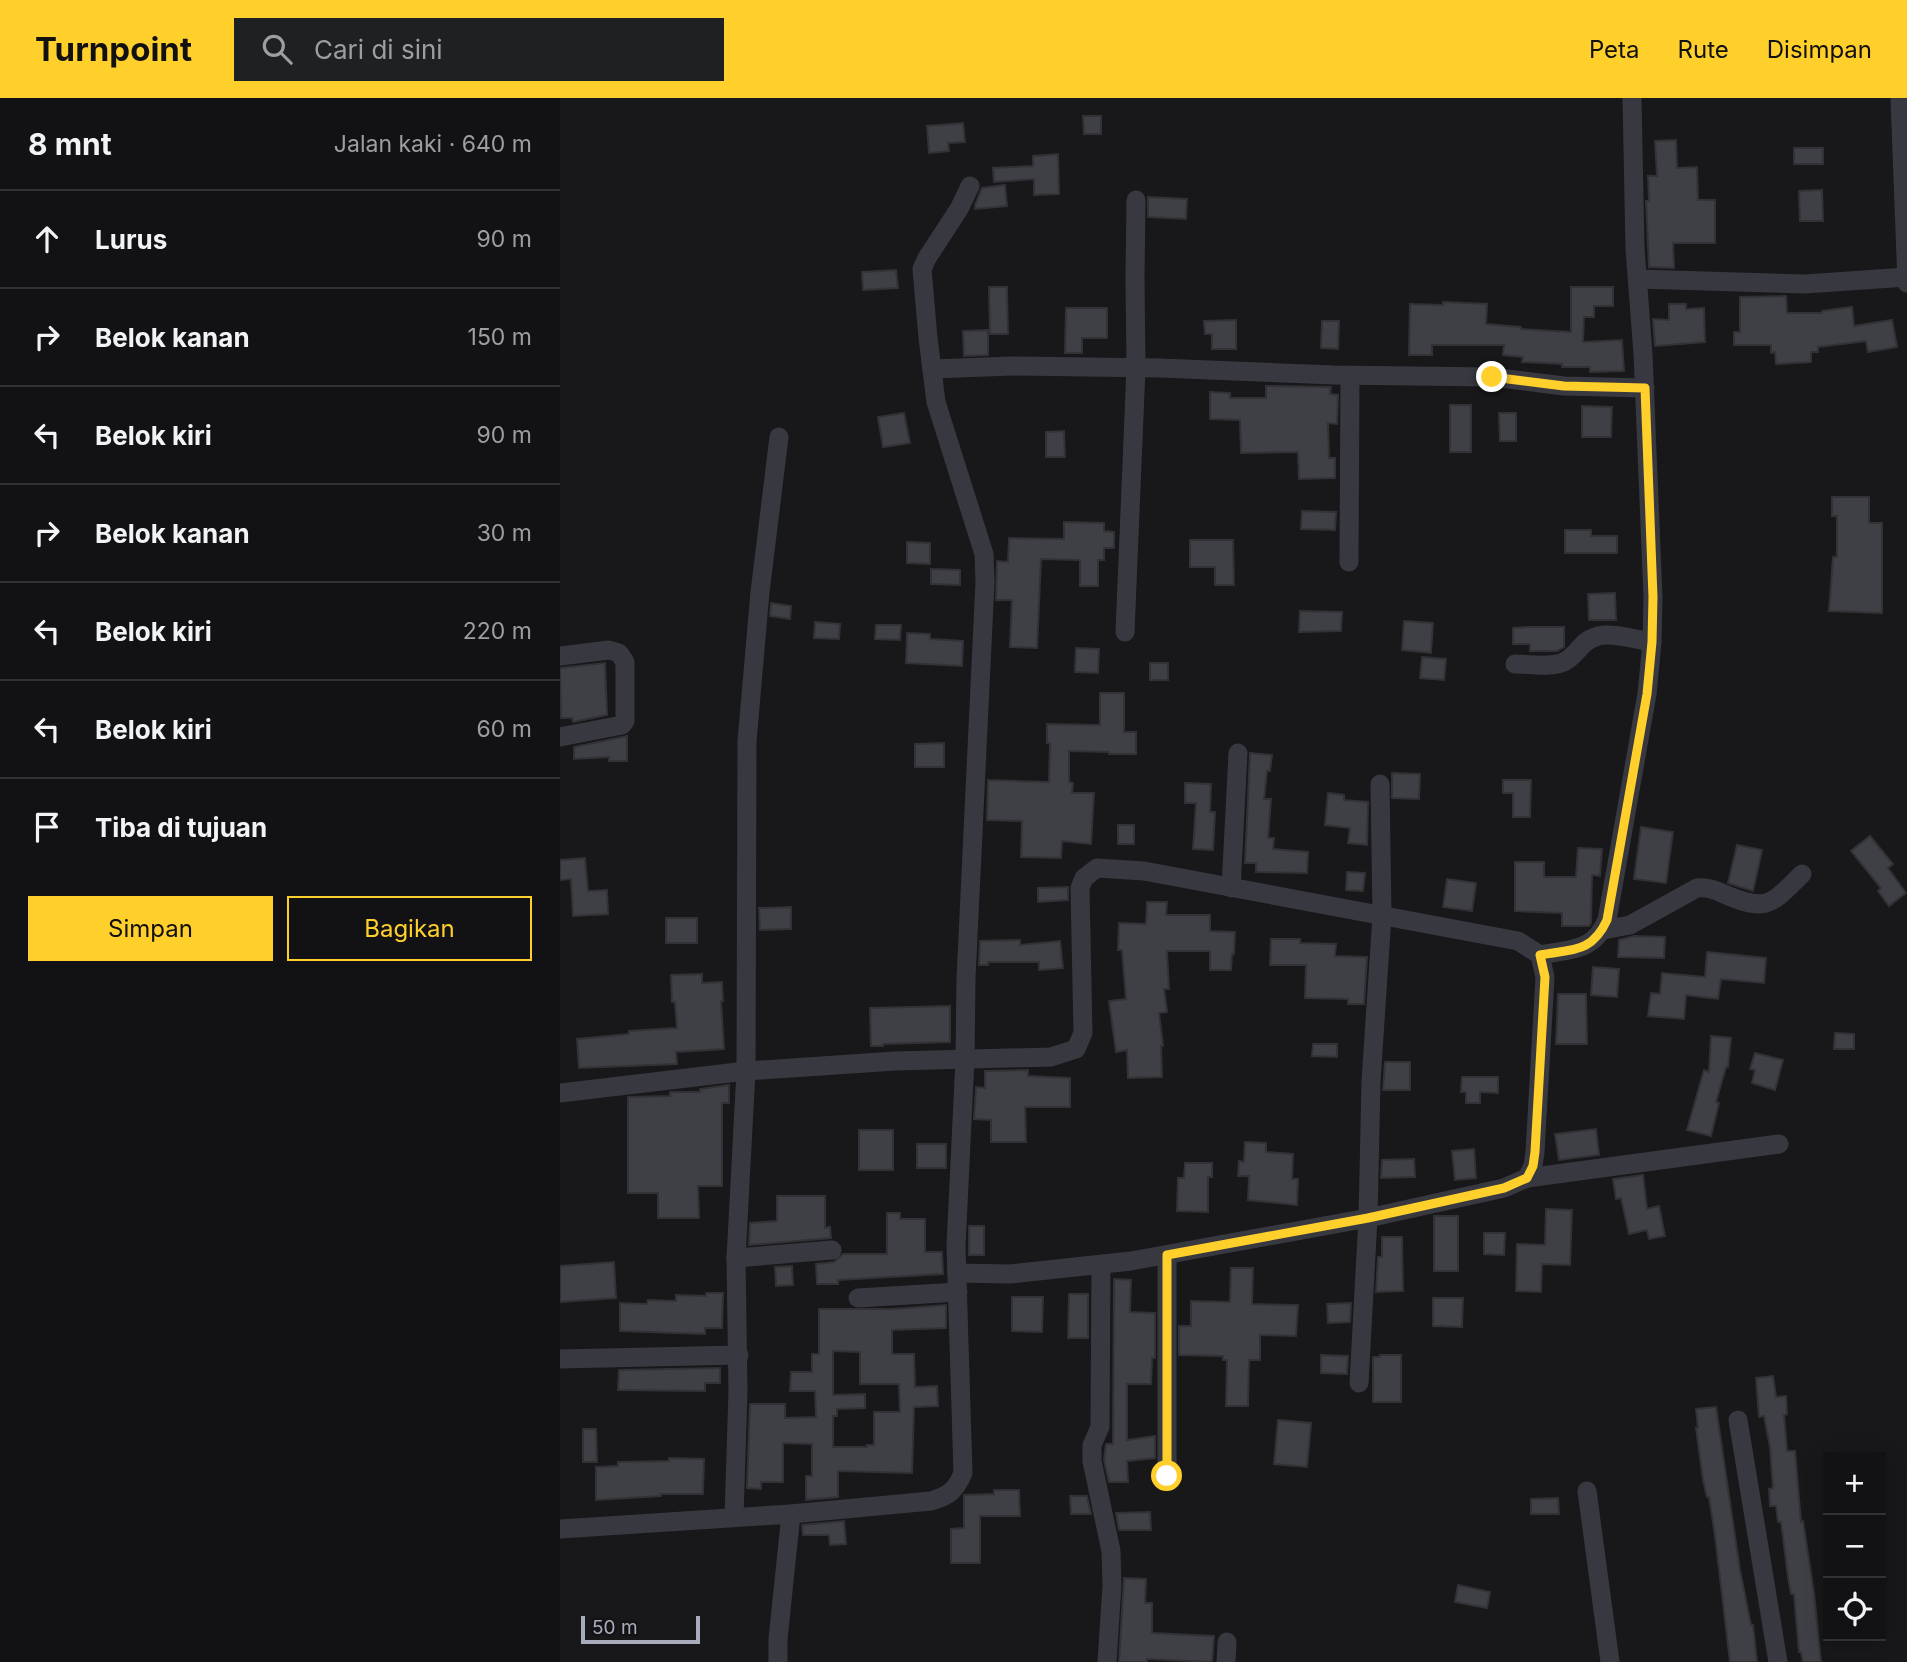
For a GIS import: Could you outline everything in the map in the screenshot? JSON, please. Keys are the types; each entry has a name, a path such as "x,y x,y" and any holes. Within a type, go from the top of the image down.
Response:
{"street":[{"path":"560,1093 746,1071 895,1061 1051,1057 1076,1049 1083,1033 1080,888 1084,878 1097,868 1144,871 1518,941 1540,955 1584,947 1597,939 1607,920 1647,694 1652,642 1653,597 1632,98"},
{"path":"1900,98 1907,283"},
{"path":"560,1529 791,1514 931,1501 946,1497 958,1486 963,1473 956,1246 985,582 984,554 936,402 922,269 926,258 960,209 970,186"},
{"path":"1125,632 1136,368 1136,200"},
{"path":"1638,279 1805,284 1907,277"},
{"path":"932,369 1012,366 1492,377 1564,386 1645,388"},
{"path":"1349,562 1350,375"},
{"path":"734,1517 739,1355 736,1258 746,1071 747,741 760,592 779,437"},
{"path":"1515,664 1563,663 1584,641 1600,635 1652,642"},
{"path":"560,656 609,650 619,653 625,662 625,721 622,725 560,737"},
{"path":"1231,888 1238,753"},
{"path":"1359,1383 1368,1218 1371,1081 1382,916 1380,784"},
{"path":"1603,930 1630,925 1697,888 1706,887 1751,904 1767,905 1802,874"},
{"path":"1527,1178 1533,1166 1535,1152 1545,977 1540,955"},
{"path":"858,1298 1010,1274 1167,1255 1368,1218 1504,1188 1527,1178 1779,1144"},
{"path":"736,1258 832,1250"},
{"path":"1167,1255 1167,1476"},
{"path":"1101,1264 1100,1427 1092,1445 1092,1461 1111,1551 1112,1585 1107,1662"},
{"path":"560,1359 739,1355"},
{"path":"1738,1420 1778,1662"},
{"path":"1587,1491 1610,1662"},
{"path":"778,1662 791,1514"},
{"path":"1226,1662 1227,1642"}],"building":[{"path":"1083,116 1101,116 1101,134 1084,134"},
{"path":"963,123 965,142 948,143 949,151 929,153 927,126"},
{"path":"1676,140 1677,168 1697,167 1698,200 1715,200 1715,243 1673,243 1674,268 1649,267 1646,201 1649,201 1648,176 1657,176 1655,141"},
{"path":"1794,148 1823,148 1823,164 1794,164"},
{"path":"1058,154 1059,194 1034,195 1034,179 994,182 993,168 1033,166 1033,156"},
{"path":"1005,185 1007,206 975,209 982,188"},
{"path":"1822,190 1823,221 1800,221 1799,191"},
{"path":"1148,197 1187,199 1186,219 1148,217"},
{"path":"896,270 898,288 863,290 862,272"},
{"path":"989,287 1007,287 1008,334 990,334"},
{"path":"1571,287 1613,287 1613,306 1594,306 1594,317 1584,317 1583,342 1622,340 1624,371 1590,372 1590,367 1522,362 1523,357 1503,355 1504,345 1432,345 1432,355 1409,355 1410,304 1487,304 1486,324 1571,332"},
{"path":"1786,296 1787,313 1822,313 1852,307 1854,326 1892,320 1897,347 1868,352 1866,341 1818,347 1818,352 1811,352 1811,362 1776,364 1771,345 1734,345 1734,332 1740,332 1740,297"},
{"path":"1669,304 1686,304 1686,309 1704,308 1705,342 1655,346 1653,319 1669,320"},
{"path":"1066,308 1107,308 1107,338 1082,338 1082,353 1065,353"},
{"path":"1236,320 1236,349 1212,349 1212,334 1205,334 1204,321"},
{"path":"1322,321 1339,321 1338,349 1321,348"},
{"path":"988,330 988,355 964,356 963,331"},
{"path":"1266,386 1331,387 1330,394 1338,395 1337,424 1328,423 1329,458 1335,458 1335,478 1299,479 1298,452 1241,453 1240,420 1210,419 1210,392 1230,393 1230,398 1266,398"},
{"path":"1450,405 1471,405 1471,452 1450,452"},
{"path":"1582,406 1612,407 1611,437 1582,437"},
{"path":"904,413 910,443 883,447 878,417"},
{"path":"1499,413 1516,413 1516,441 1500,441"},
{"path":"1064,431 1065,457 1046,457 1046,432"},
{"path":"1832,497 1869,497 1869,523 1882,523 1882,613 1829,611 1833,557 1837,557 1837,516 1832,516"},
{"path":"1302,511 1336,512 1335,530 1301,529"},
{"path":"1064,522 1104,523 1104,531 1114,532 1114,548 1104,548 1104,560 1098,560 1098,586 1080,586 1080,560 1041,559 1037,648 1010,647 1012,600 996,600 997,561 1008,562 1009,538 1064,539"},
{"path":"1565,530 1591,530 1591,536 1617,536 1617,553 1565,553"},
{"path":"1190,540 1233,540 1234,585 1215,585 1215,567 1190,567"},
{"path":"907,542 930,543 930,564 907,563"},
{"path":"931,569 960,570 960,585 931,584"},
{"path":"1615,593 1616,620 1589,620 1588,594"},
{"path":"771,603 791,606 790,619 770,616"},
{"path":"1300,611 1342,612 1341,631 1299,632"},
{"path":"1404,621 1433,623 1431,653 1402,650"},
{"path":"815,622 840,624 839,639 814,638"},
{"path":"876,625 901,625 900,640 875,639"},
{"path":"1564,627 1564,647 1557,651 1530,651 1530,644 1513,644 1513,628"},
{"path":"907,633 930,634 930,639 963,641 962,666 906,663"},
{"path":"1076,648 1099,649 1098,673 1075,672"},
{"path":"1422,657 1446,659 1444,680 1420,678"},
{"path":"605,663 607,715 573,722 572,718 561,718 560,668"},
{"path":"1150,663 1168,663 1168,680 1150,680"},
{"path":"1100,693 1124,693 1124,732 1136,732 1136,754 1069,751 1069,782 1073,783 1072,793 1094,793 1091,844 1062,841 1061,858 1021,857 1022,821 987,820 988,780 1049,782 1050,743 1047,743 1047,724 1100,725"},
{"path":"627,736 627,761 609,761 609,757 574,759 574,747"},
{"path":"944,743 944,767 915,767 915,744"},
{"path":"1250,753 1272,755 1264,799 1271,799 1268,838 1274,838 1273,849 1308,852 1307,873 1256,872 1256,863 1245,863"},
{"path":"1392,773 1420,774 1419,799 1392,798"},
{"path":"1503,780 1531,780 1530,817 1513,817 1513,793 1503,793"},
{"path":"1185,783 1211,784 1210,812 1215,812 1213,850 1193,849 1196,803 1185,803"},
{"path":"1328,793 1344,795 1344,800 1368,802 1367,845 1348,843 1350,828 1325,825"},
{"path":"1118,825 1134,825 1134,844 1118,844"},
{"path":"1641,827 1673,832 1666,883 1634,879"},
{"path":"1870,836 1893,864 1888,868 1906,893 1889,906 1878,891 1881,888 1851,851"},
{"path":"1737,845 1762,850 1753,891 1728,883"},
{"path":"1578,848 1602,849 1600,876 1592,875 1589,926 1562,926 1562,913 1515,911 1515,862 1544,862 1544,877 1576,877"},
{"path":"585,858 588,891 607,890 608,914 573,916 571,879 560,880 560,860"},
{"path":"1347,872 1365,873 1363,891 1346,890"},
{"path":"1447,879 1476,883 1472,911 1443,907"},
{"path":"1068,887 1068,900 1038,902 1038,888"},
{"path":"1147,902 1167,902 1166,915 1210,915 1210,931 1235,932 1234,954 1231,970 1210,970 1210,951 1167,951 1169,989 1164,989 1167,1012 1159,1013 1163,1046 1162,1077 1128,1078 1127,1050 1116,1052 1109,1001 1126,999 1122,950 1118,950 1119,923 1146,924"},
{"path":"791,907 791,929 760,930 759,908"},
{"path":"666,918 697,918 697,943 666,943"},
{"path":"1634,936 1665,937 1664,958 1618,957 1619,940"},
{"path":"1271,939 1300,939 1300,943 1336,944 1335,956 1367,957 1364,1004 1348,1004 1348,999 1305,998 1306,965 1270,965"},
{"path":"1020,940 1020,945 1060,941 1063,968 1039,970 1039,962 988,962 988,965 979,965 980,941"},
{"path":"1707,952 1766,958 1764,983 1721,979 1718,999 1686,995 1684,1019 1648,1016 1651,993 1660,994 1662,973 1705,977"},
{"path":"1593,967 1619,969 1617,997 1591,995"},
{"path":"702,974 702,983 722,982 724,1049 676,1052 677,1064 579,1068 577,1039 629,1034 629,1031 677,1028 671,975"},
{"path":"1558,994 1586,994 1587,1044 1556,1044"},
{"path":"950,1006 950,1042 871,1046 870,1008"},
{"path":"1835,1033 1854,1034 1854,1049 1834,1049"},
{"path":"1711,1036 1731,1038 1728,1067 1716,1102 1719,1103 1711,1136 1687,1130 1704,1070 1709,1072"},
{"path":"1313,1044 1337,1044 1337,1057 1312,1056"},
{"path":"1755,1053 1783,1060 1775,1090 1752,1083 1755,1070 1750,1069"},
{"path":"1385,1062 1410,1062 1410,1090 1383,1090"},
{"path":"1028,1070 1028,1076 1070,1078 1070,1107 1025,1107 1026,1142 991,1142 991,1120 974,1119 976,1087 985,1088 985,1071"},
{"path":"1462,1077 1498,1077 1498,1093 1480,1092 1480,1103 1466,1103 1466,1092 1461,1092"},
{"path":"729,1085 729,1103 722,1103 722,1186 698,1186 699,1218 658,1218 658,1193 628,1193 628,1097 670,1096 670,1092 700,1092 700,1089"},
{"path":"1596,1129 1599,1155 1559,1160 1555,1134"},
{"path":"859,1130 893,1130 893,1170 859,1170"},
{"path":"1245,1142 1266,1143 1266,1152 1293,1154 1292,1179 1298,1179 1297,1205 1248,1200 1249,1176 1238,1176 1239,1161 1244,1162"},
{"path":"917,1144 946,1144 946,1168 917,1168"},
{"path":"1474,1149 1476,1178 1455,1180 1452,1151"},
{"path":"1414,1159 1415,1177 1381,1178 1382,1160"},
{"path":"1185,1163 1212,1163 1212,1177 1208,1177 1208,1212 1177,1211 1178,1178 1184,1178"},
{"path":"1643,1175 1647,1209 1659,1206 1665,1236 1649,1239 1647,1230 1629,1234 1621,1198 1616,1199 1613,1179"},
{"path":"777,1196 825,1196 825,1228 830,1227 831,1238 749,1245 750,1223 777,1221"},
{"path":"1546,1209 1572,1210 1570,1265 1542,1264 1541,1292 1516,1291 1517,1244 1545,1245"},
{"path":"887,1213 900,1213 900,1219 925,1219 925,1252 942,1252 943,1274 838,1280 838,1284 817,1284 816,1264 834,1262 843,1254 887,1254"},
{"path":"1434,1216 1458,1216 1458,1271 1434,1271"},
{"path":"969,1226 984,1226 984,1255 969,1255"},
{"path":"1484,1233 1505,1233 1504,1255 1484,1254"},
{"path":"1382,1237 1402,1237 1403,1291 1376,1292 1378,1257 1382,1257"},
{"path":"614,1262 616,1298 560,1302 560,1266"},
{"path":"792,1266 793,1285 776,1286 775,1267"},
{"path":"1231,1268 1253,1268 1252,1304 1298,1305 1296,1336 1260,1335 1260,1360 1249,1360 1248,1406 1226,1406 1227,1360 1223,1360 1223,1356 1179,1355 1179,1326 1191,1326 1191,1301 1230,1302"},
{"path":"1114,1279 1131,1280 1130,1312 1155,1313 1155,1358 1152,1358 1151,1384 1127,1384 1127,1440 1155,1436 1155,1458 1127,1461 1128,1482 1109,1482 1104,1460 1106,1444 1113,1444"},
{"path":"706,1293 723,1293 722,1328 705,1328 705,1334 620,1331 620,1303 676,1301 676,1295 706,1296"},
{"path":"1069,1294 1088,1294 1088,1338 1068,1338"},
{"path":"1012,1297 1043,1297 1042,1332 1012,1331"},
{"path":"1433,1298 1463,1298 1462,1327 1433,1326"},
{"path":"1351,1303 1350,1322 1328,1323 1327,1304"},
{"path":"946,1305 946,1328 892,1330 892,1354 914,1354 915,1387 937,1386 938,1406 914,1407 912,1473 838,1471 838,1497 806,1500 806,1476 812,1476 812,1444 783,1443 783,1482 761,1482 761,1489 747,1488 750,1404 785,1404 785,1418 816,1417 815,1391 790,1391 791,1372 812,1372 812,1354 819,1354 819,1309 893,1309","holes":["833,1351 860,1352 860,1384 899,1384 900,1412 874,1412 874,1445 833,1447 833,1416 837,1416 837,1409 865,1408 865,1394 833,1395"]},
{"path":"1321,1355 1348,1356 1347,1374 1321,1373"},
{"path":"1401,1355 1401,1402 1373,1402 1373,1357"},
{"path":"720,1368 720,1383 705,1383 705,1391 618,1390 619,1370"},
{"path":"1773,1376 1776,1397 1786,1396 1787,1414 1784,1415 1787,1451 1795,1451 1801,1522 1803,1521 1814,1593 1821,1662 1803,1662 1799,1652 1794,1594 1791,1594 1781,1522 1778,1522 1776,1506 1770,1506 1769,1489 1773,1488 1770,1447 1764,1416 1759,1417 1756,1378"},
{"path":"1716,1407 1740,1570 1753,1625 1757,1662 1730,1662 1715,1536 1709,1497 1703,1480 1696,1428 1696,1409"},
{"path":"1278,1420 1311,1423 1307,1467 1274,1464"},
{"path":"583,1429 596,1429 597,1462 583,1462"},
{"path":"669,1458 704,1459 703,1494 661,1494 596,1500 596,1467 618,1466 618,1462 669,1461"},
{"path":"994,1490 1019,1490 1020,1516 980,1516 980,1563 951,1563 951,1529 964,1528 964,1495 994,1494"},
{"path":"1070,1496 1087,1496 1091,1514 1071,1514"},
{"path":"1558,1498 1559,1514 1531,1514 1531,1499"},
{"path":"1150,1512 1151,1530 1119,1530 1116,1513"},
{"path":"844,1521 846,1544 830,1545 829,1535 803,1535 802,1525"},
{"path":"1124,1578 1146,1579 1145,1603 1152,1603 1152,1633 1214,1636 1212,1662 1147,1659 1147,1662 1119,1662"},
{"path":"1458,1585 1490,1592 1487,1608 1455,1602"}],"route":[{"path":"1167,1476 1167,1255 1368,1218 1504,1188 1527,1178 1533,1166 1535,1152 1545,977 1540,955 1584,947 1597,939 1607,920 1647,694 1652,642 1653,597 1645,388 1564,386 1492,377"}]}
